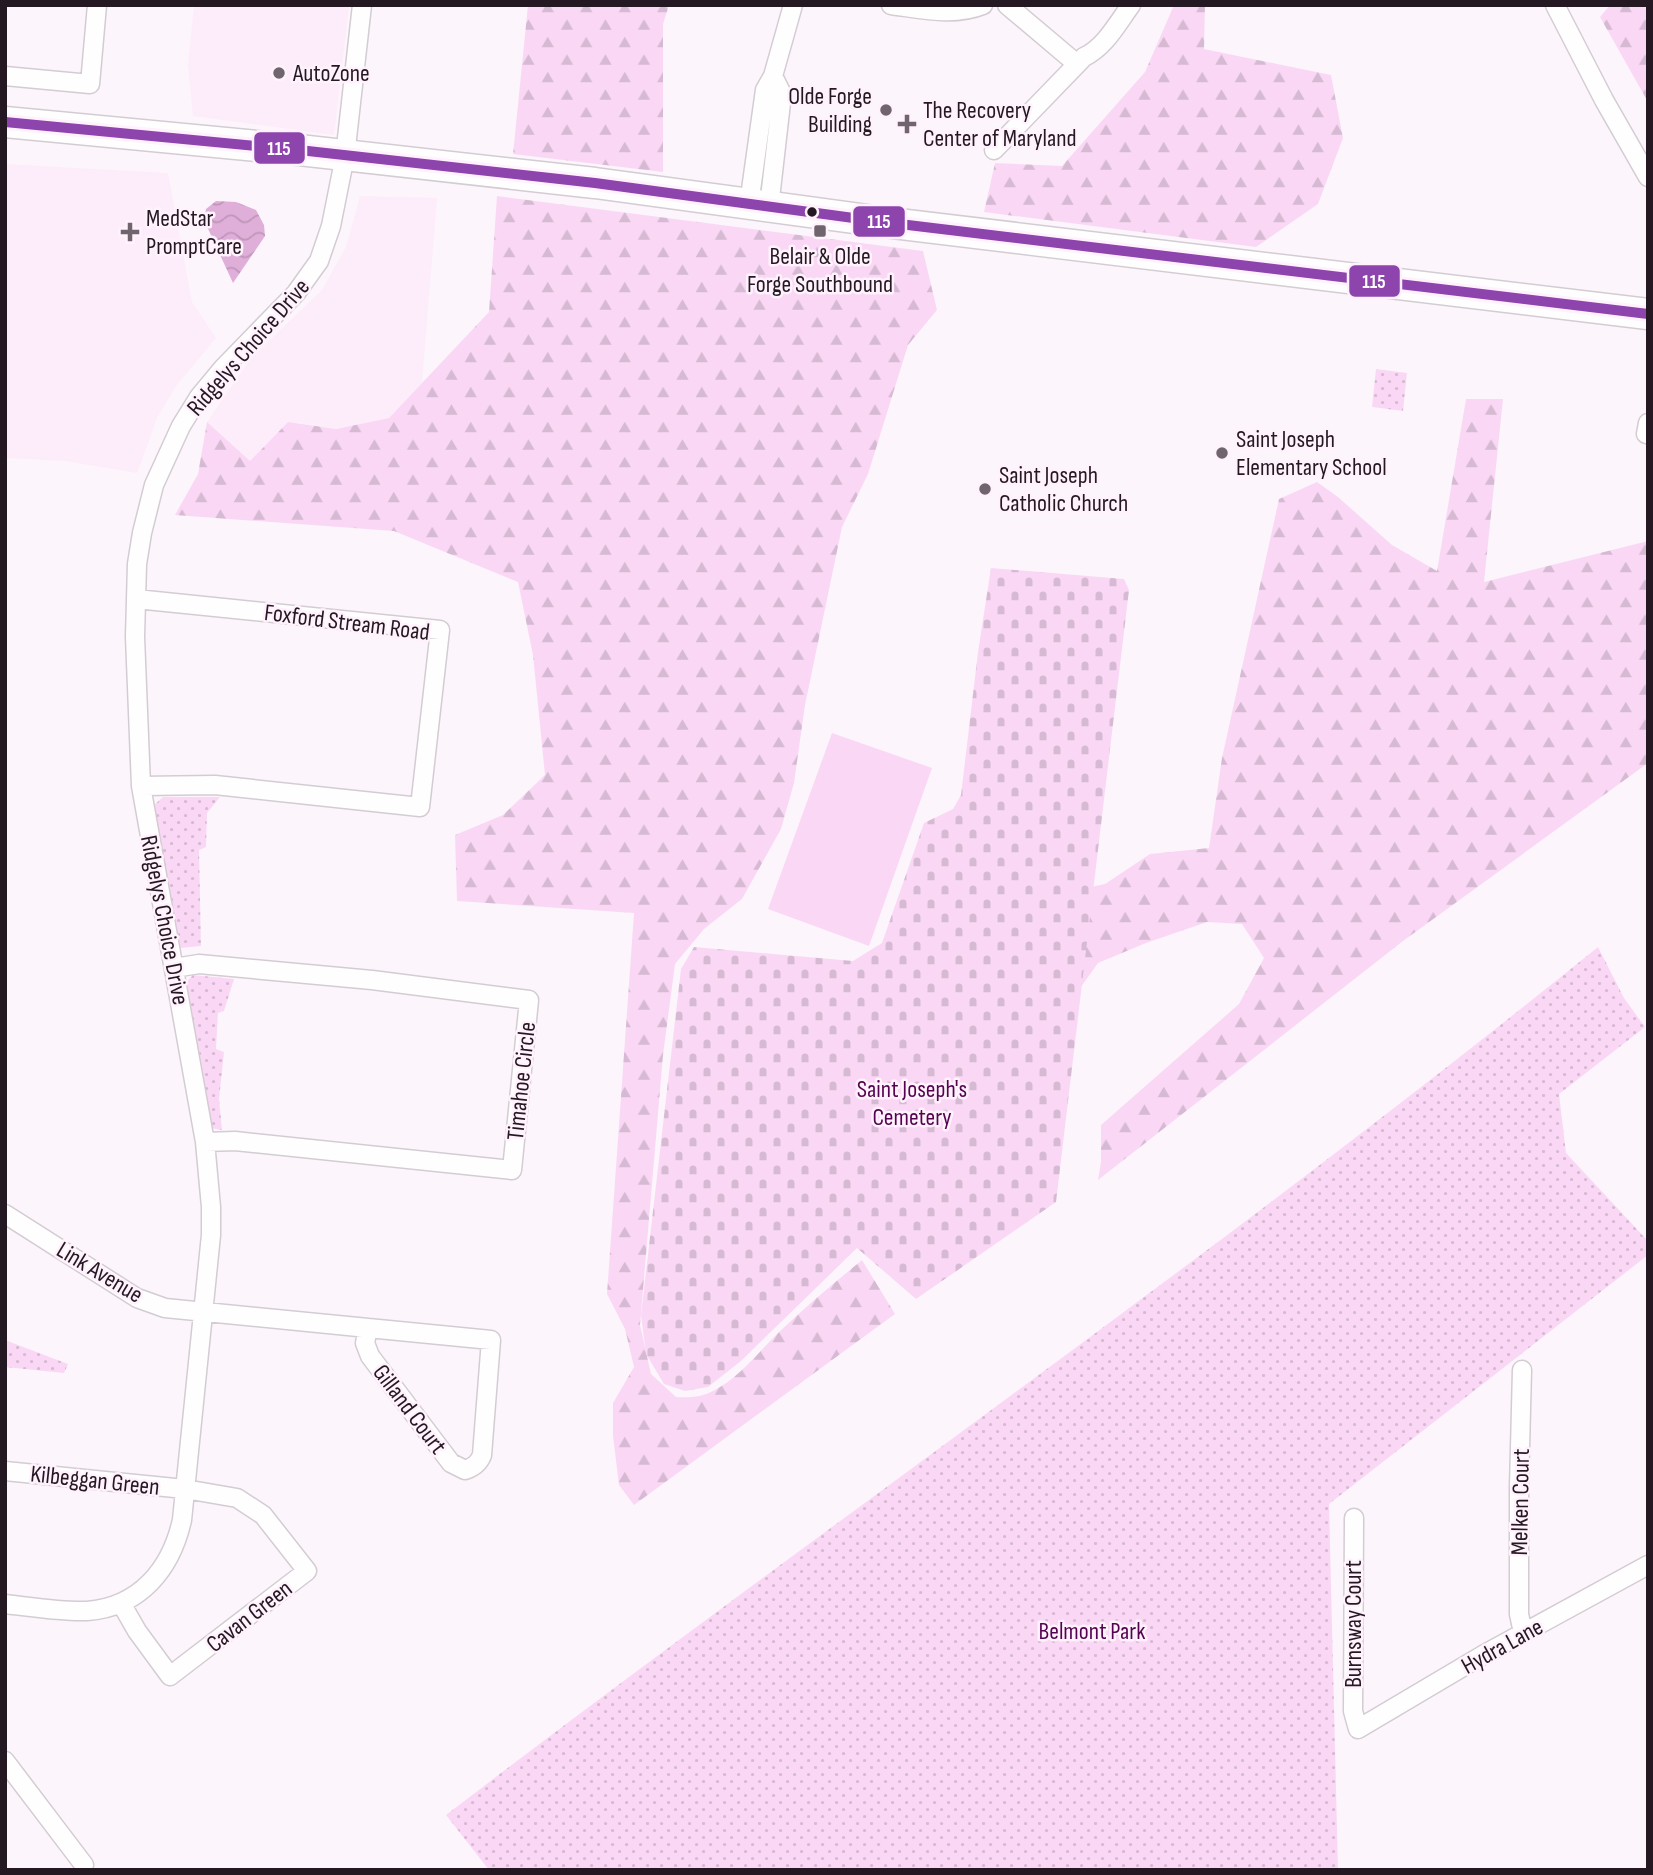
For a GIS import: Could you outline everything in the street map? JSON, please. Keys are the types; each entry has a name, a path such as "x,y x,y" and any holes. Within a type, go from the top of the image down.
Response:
{"highway":[{"path":"5,122 595,183 883,222 1648,314"}],"street":[{"path":"5,76 90,84 97,5"},
{"name":"Ridgelys Choice Drive","path":"5,1604 84,1611 121,1602 151,1583 165,1566 178,1539 211,1236 211,1207 205,1142 141,786 137,720 137,564 154,485 166,456 199,397 223,368 296,293 313,271 331,226 345,156 362,5"},
{"path":"759,205 782,94 773,76 793,5"},
{"path":"891,5 950,12 964,12 983,5"},
{"path":"1007,5 1077,64"},
{"path":"994,150 1077,64 1102,44 1131,5"},
{"path":"1555,5 1648,177"},
{"name":"Foxford Stream Road","path":"136,599 440,630 420,807 215,785 141,786"},
{"name":"Timahoe Circle","path":"174,968 199,964 372,980 529,999 512,1170 235,1141 205,1142"},
{"name":"Link Avenue","path":"5,1214 137,1297 165,1308 202,1312"},
{"name":"Gilland Court","path":"202,1312 368,1328 491,1340 480,1461 465,1470 451,1463 370,1356 365,1343 368,1328"},
{"name":"Melken Court","path":"1522,1370 1519,1614 1523,1633"},
{"name":"Kilbeggan Green","path":"5,1471 185,1489"},
{"name":"Cavan Green","path":"121,1602 137,1631 170,1676 307,1571 276,1529 252,1506 237,1498 185,1489"},
{"name":"Burnsway Court","path":"1354,1518 1353,1711 1358,1729"},
{"name":"Hydra Lane","path":"1358,1729 1523,1633 1648,1565"},
{"path":"5,1761 84,1865"}],"shaded area":[{"path":"194,5 349,6 334,135 193,116 188,65"},
{"path":"5,164 168,173 192,302 216,338 176,386 157,418 137,473 65,461 5,458"},
{"path":"360,196 437,198 422,383 389,418 336,429 288,422 250,462 207,422 251,358 322,290 346,247"}],"green space":[{"path":"528,5 669,5 663,24 663,172 513,154"},
{"path":"1174,5 1205,5 1204,49 1331,75 1343,138 1318,204 1256,247 984,212 995,163 1062,166 1145,72"},
{"path":"1610,5 1648,5 1648,102 1600,17"},
{"path":"497,196 923,251 937,310 908,345 868,474 842,527 805,705 794,783 781,829 742,899 704,929 675,964 663,1055 640,1325 651,1374 676,1397 691,1397 709,1393 731,1379 777,1334 862,1260 895,1314 634,1505 619,1485 613,1436 613,1403 634,1367 625,1329 607,1294 634,913 457,901 455,835 503,815 545,775 533,655 518,582 394,531 175,515 198,474 207,422 250,461 288,422 336,429 389,418 489,312"},
{"path":"1376,369 1407,373 1403,411 1372,407"},
{"path":"1466,399 1503,399 1484,582 1648,541 1648,763 1403,941 1098,1180 1101,1125 1239,1004 1264,958 1242,924 1207,922 1098,963 1068,1005 1072,891 1105,884 1150,854 1209,848 1222,758 1279,499 1317,482 1392,545 1437,571"},
{"name":"Saint Joseph's Cemetery","path":"991,568 1124,579 1129,590 1056,1202 916,1299 857,1248 741,1361 708,1387 685,1391 664,1384 646,1354 641,1315 681,969 694,947 853,961 882,943 924,823 953,809 961,795"},
{"path":"832,733 932,768 869,946 768,909"},
{"path":"163,797 220,797 207,813 206,847 199,850 201,946 180,948 153,806"},
{"name":"Belmont Park","path":"1598,947 1624,998 1645,1027 1559,1094 1566,1153 1648,1241 1648,1255 1329,1504 1338,1870 489,1870 446,1815 1170,1278 1457,1059"},
{"path":"193,975 234,979 224,1011 218,1013 216,1049 224,1052 219,1099 222,1130 211,1128 187,986"},
{"path":"5,1340 68,1364 64,1373 5,1367"}],"water":[{"path":"216,201 236,202 256,210 264,225 265,236 233,283 204,220 206,209"}],"transit line":[{"name":"115","path":"5,122 299,150 595,183 883,222 1648,314"}],"place":[{"name":"AutoZone","path":"279,73"},
{"name":"Olde Forge Building","path":"886,110"},
{"name":"The Recovery Center of Maryland","path":"907,124"},
{"name":"Belair & Olde Forge Southbound","path":"820,231"},
{"name":"MedStar PromptCare","path":"130,232"},
{"name":"Saint Joseph Elementary School","path":"1222,453"},
{"name":"Saint Joseph Catholic Church","path":"985,489"}]}
